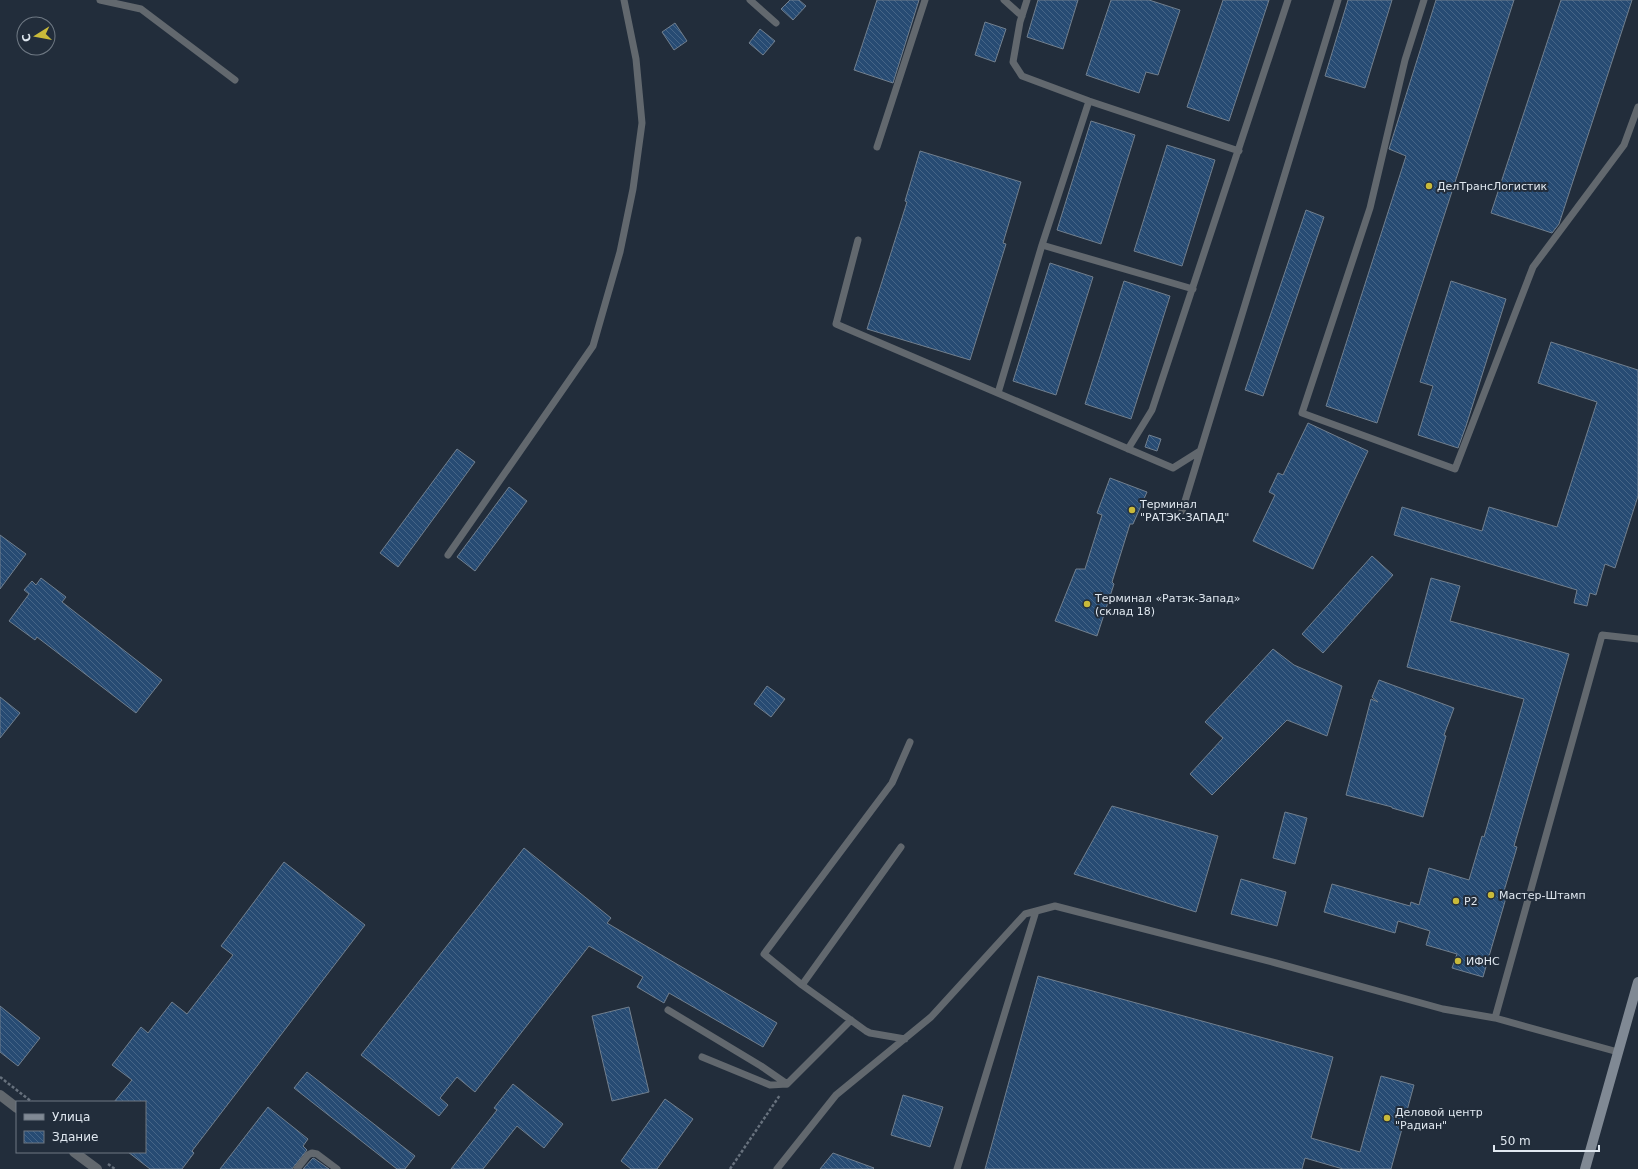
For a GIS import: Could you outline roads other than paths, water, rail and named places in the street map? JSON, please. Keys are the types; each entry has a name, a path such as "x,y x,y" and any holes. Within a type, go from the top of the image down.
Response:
{"main road":[{"path":"1585,1169 1638,982"}],"street":[{"path":"0,1095 16,1107"},
{"path":"75,1153 97,1169"}],"lane":[{"path":"102,0 141,9 235,80"},
{"path":"448,555 594,346 620,252 634,189 642,123 636,59 624,0"},
{"path":"750,0 776,23"},
{"path":"877,147 925,0"},
{"path":"1004,0 1022,16"},
{"path":"1027,0 1022,16 1013,62 1022,76 1089,101 1239,150"},
{"path":"1128,448 1152,410 1288,0"},
{"path":"1182,511 1338,0"},
{"path":"1424,0 1405,60 1370,208 1302,413 1455,469 1533,267 1624,145 1638,107"},
{"path":"998,393 1042,245 1089,101"},
{"path":"858,240 836,324 1173,468 1200,451"},
{"path":"1042,245 1193,289"},
{"path":"1496,1018 1602,635 1638,639"},
{"path":"905,1039 870,1033 802,985 764,954 892,783 910,742"},
{"path":"802,985 901,847"},
{"path":"777,1169 836,1095 931,1017 1025,914 1055,906 1284,965 1444,1009 1496,1018 1618,1052"},
{"path":"957,1169 1036,911"},
{"path":"668,1010 761,1066 787,1084"},
{"path":"702,1057 770,1085 787,1084 851,1020"},
{"path":"297,1169 312,1152 337,1169"}],"place":[{"name":"ДелТрансЛогистик","path":"1429,186"},
{"name":"Терминал \"РАТЭК-ЗАПАД\"","path":"1132,510"},
{"name":"Терминал «Ратэк-Запад» (склад 18)","path":"1087,604"},
{"name":"Мастер-Штамп","path":"1491,895"},
{"name":"Р2","path":"1456,901"},
{"name":"ИФНС","path":"1458,961"},
{"name":"Деловой центр \"Радиан\"","path":"1387,1118"}]}
